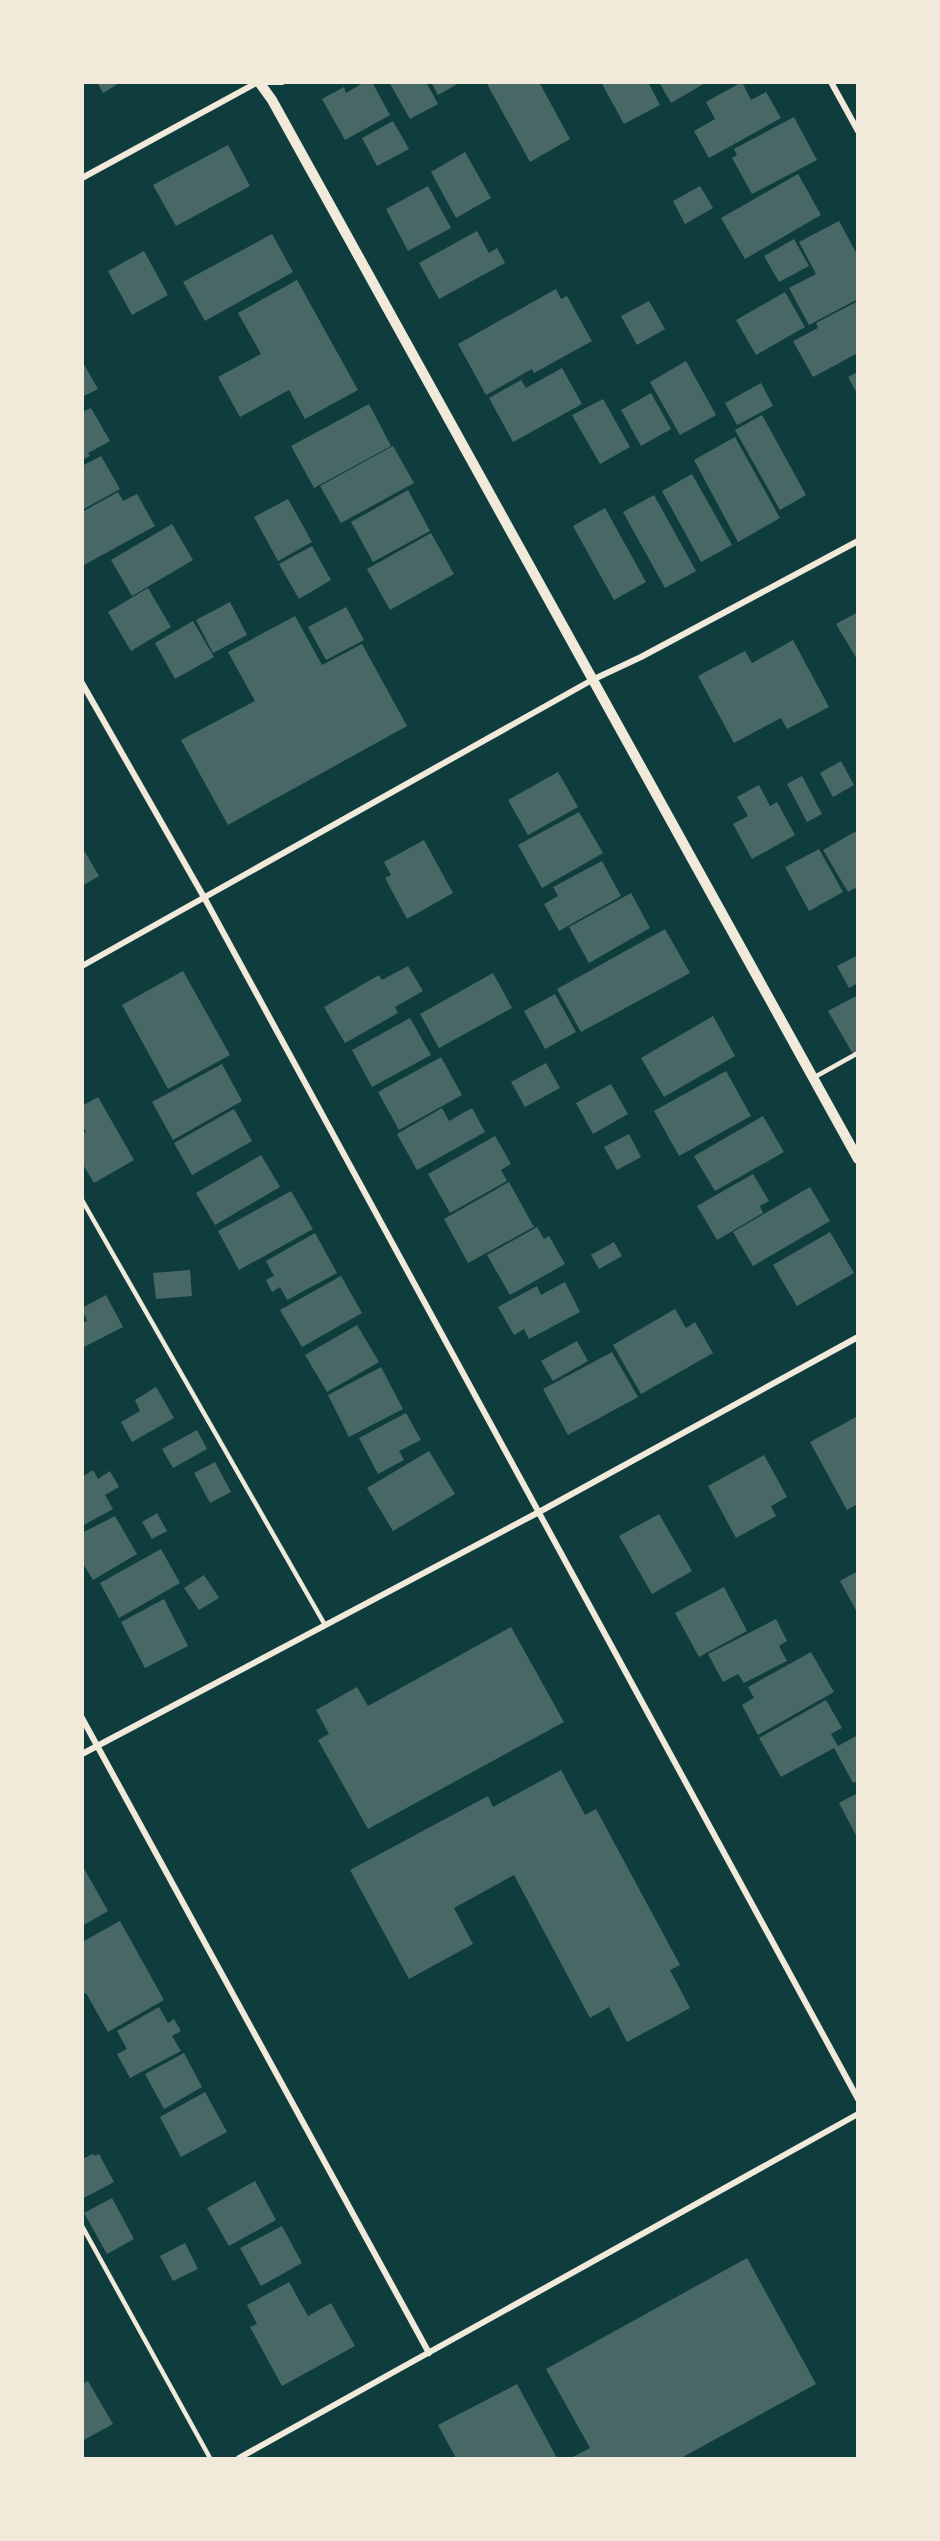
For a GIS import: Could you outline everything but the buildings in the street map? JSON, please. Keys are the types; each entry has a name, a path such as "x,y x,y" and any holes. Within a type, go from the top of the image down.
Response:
{"street":[{"path":"82,178 259,82 272,100 591,681 858,1159"},
{"path":"264,82 282,82"},
{"path":"831,82 858,131"},
{"path":"82,966 591,681 641,657 858,541"},
{"path":"82,683 205,899 858,2099"},
{"path":"82,1754 539,1512 858,1337"},
{"path":"82,1718 429,2353"},
{"path":"239,2458 858,2114"}],"lane":[{"path":"813,1078 858,1053"},
{"path":"82,1200 325,1625"},
{"path":"82,2226 210,2458"}]}
